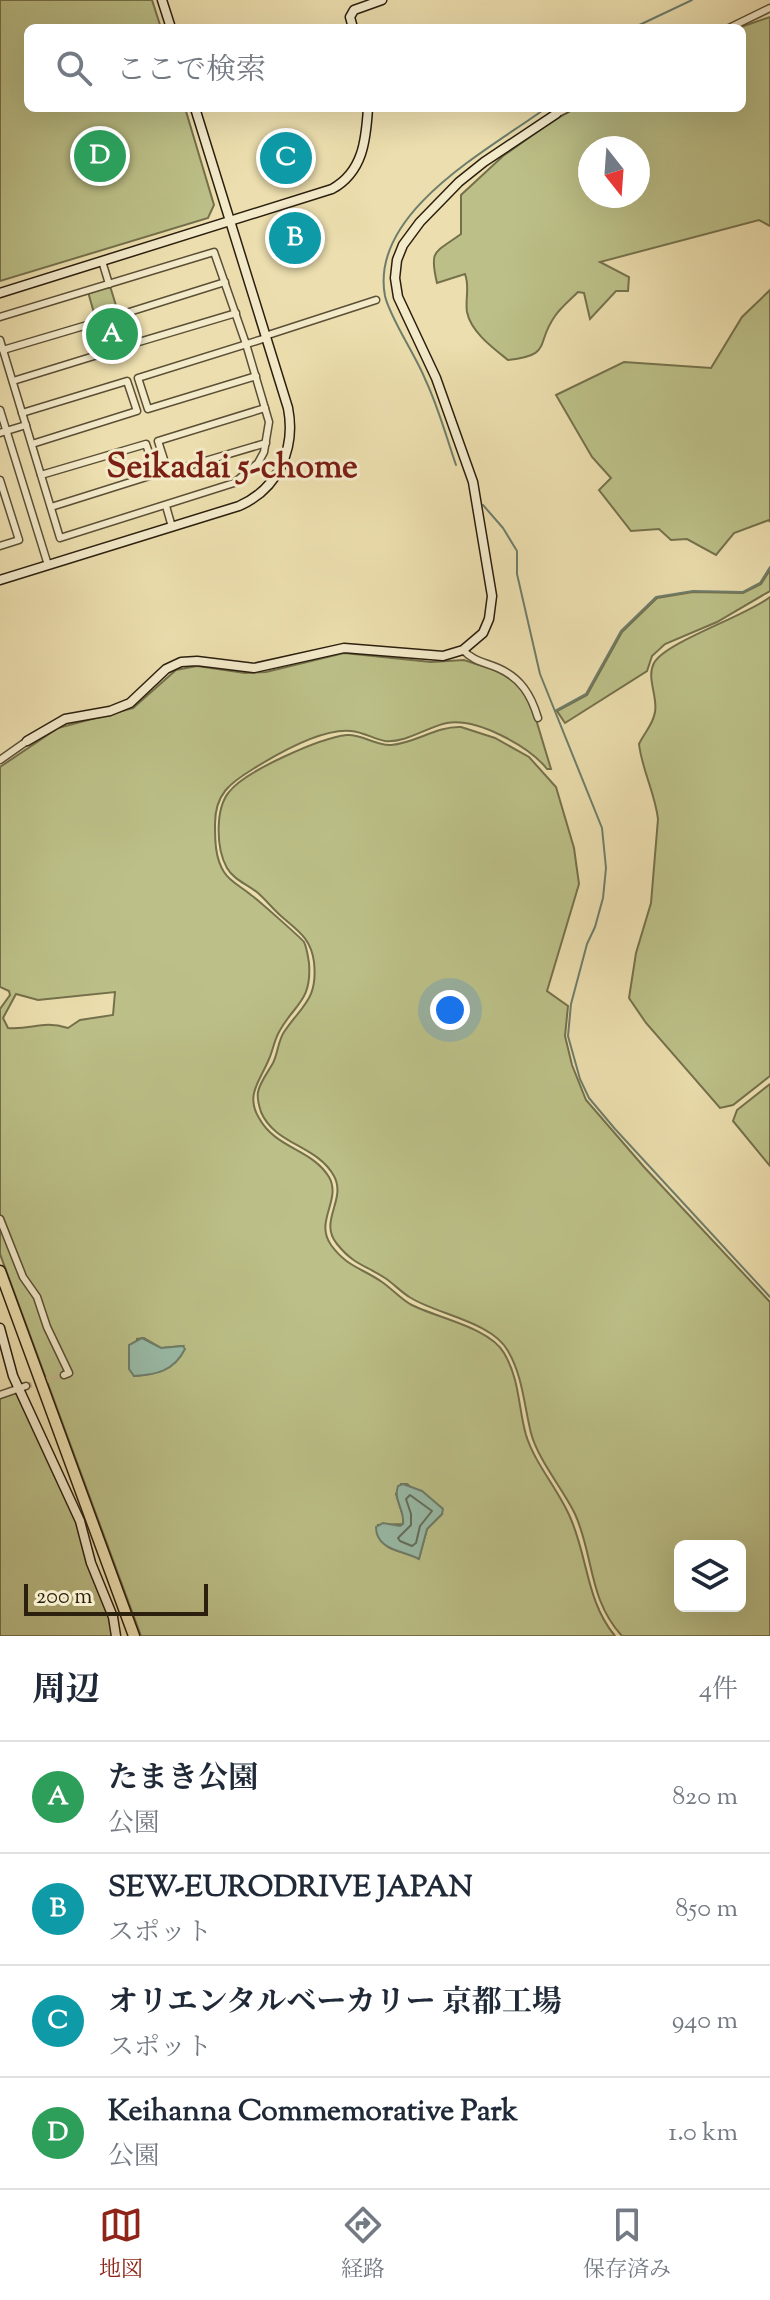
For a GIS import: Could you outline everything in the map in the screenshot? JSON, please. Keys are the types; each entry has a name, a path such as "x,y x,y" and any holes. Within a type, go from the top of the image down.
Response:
{"highway":[{"path":"0,1271 132,1636"},
{"path":"0,1281 132,1636"}],"street":[{"path":"162,0 170,24"},
{"path":"352,24 350,17 354,10 382,0"},
{"path":"737,24 770,8"},
{"path":"0,580 246,503 268,486 282,466 290,441 290,418 196,112"},
{"path":"0,293 341,185 361,159 367,112"},
{"path":"0,760 65,719 110,711 130,703 166,669 188,661 254,668 336,648 431,656 463,650 483,633 492,602 473,482 436,378 398,297 395,278 397,260 403,245 420,222 459,182 560,112"},
{"path":"0,317 214,252 269,422 266,443 258,463 243,478 227,486 60,538 0,340"},
{"path":"102,261 109,284"},
{"path":"225,282 123,314 132,344 236,313"},
{"path":"22,413 376,300"},
{"path":"3,350 94,323 104,353 13,381"},
{"path":"138,378 148,409 256,376"},
{"path":"32,444 137,411 127,381"},
{"path":"265,408 158,441 168,472 266,443"},
{"path":"0,410 3,432 48,565"},
{"path":"3,432 26,425"},
{"path":"41,475 146,444 156,474 51,507"},
{"path":"0,482 19,540 0,546"},
{"path":"166,506 172,527"},
{"path":"0,514 9,511"},
{"path":"463,650 472,659 500,669 520,682 531,697 538,718"},
{"path":"0,1219 23,1277 37,1297 47,1327 64,1359 69,1373 64,1375"},
{"path":"0,1328 2,1346 80,1521 91,1563 113,1617 116,1636"},
{"path":"0,1395 22,1387"}],"green space":[{"path":"0,0 152,0 160,24 24,24 24,112 186,112 214,205 208,218 0,281"},
{"path":"770,17 770,226 759,220 600,262 629,277 628,291 616,291 590,319 584,293 578,292 555,316 537,351 508,360 483,339 469,319 465,274 437,283 434,264 436,253 461,234 461,195 503,156 569,112 746,112 746,25"},
{"path":"110,286 129,348 106,355 88,292"},
{"path":"770,290 770,522 734,533 716,555 687,539 671,540 659,529 631,531 599,490 611,478 592,457 556,395 624,362 711,368 742,317"},
{"path":"770,570 770,591 717,622 665,644 652,656 647,671 565,723 557,711 587,695 622,632 657,598 693,592 743,593 761,584"},
{"path":"770,597 770,1076 733,1105 720,1108 646,1023 629,998 636,953 651,903 658,819 639,744 654,717 652,669 661,655"},
{"path":"344,653 431,662 464,660 500,672 520,686 531,703 551,769 515,743 473,725 447,723 393,741 339,731 287,750 237,779 225,790 218,805 215,843 221,867 227,876 301,939 308,958 309,976 305,995 279,1032 255,1088 253,1102 259,1118 275,1136 313,1160 329,1177 332,1194 325,1227 331,1245 343,1258 410,1304 487,1336 504,1353 513,1373 530,1446 570,1517 598,1608 615,1636 141,1636 0,1254 0,1009 10,995 9,991 0,987 0,767 58,728 133,708 176,670 197,666 245,673 266,672","holes":["115,992 113,1015 80,1020 68,1028 51,1025 8,1028 3,1018 16,994 38,1000","144,1338 161,1348 183,1346 163,1369 134,1376 137,1339","401,1484 407,1484 442,1514 427,1529 419,1558 386,1546 380,1534 378,1525 403,1524 396,1494"]},
{"path":"461,727 495,738 529,757 556,787 574,848 579,884 547,991 568,1006 565,1036 586,1100 770,1302 770,1636 622,1636 611,1622 597,1592 575,1514 534,1443 520,1381 508,1351 490,1333 411,1298 343,1251 330,1227 337,1194 334,1176 317,1158 276,1132 261,1112 259,1088 273,1063 282,1036 311,994 314,962 303,936 227,868 219,829 224,799 250,775 319,742 353,735 391,745"},
{"path":"770,1084 770,1166 733,1121 737,1110"},
{"path":"18,1394 78,1522 88,1564 110,1618 113,1636 0,1636 0,1398"}],"water":[{"path":"142,1338 161,1348 183,1346 185,1349 170,1367 134,1376 129,1369 129,1345"},
{"path":"403,1484 422,1491 443,1509 427,1529 419,1559 385,1545 377,1535 376,1527 383,1523 403,1524 397,1491 398,1486"}],"waterway":[{"path":"641,24 692,0"},
{"path":"456,465 430,389 388,305 385,265 396,237 414,210 438,186 540,112"},
{"path":"483,505 503,528 517,551 517,574 540,674 602,828 606,868 603,898 571,1004 568,1036 580,1079 589,1098 615,1129 770,1297"},
{"path":"555,711 586,694 621,631 656,597 693,591 743,592 760,583 770,567"}],"tunnel":[{"path":"26,1386 64,1375"}],"place":[{"name":"Keihanna Commemorative Park","path":"100,156"},
{"name":"オリエンタルベーカリー 京都工場","path":"286,158"},
{"name":"SEW-EURODRIVE JAPAN","path":"295,238"},
{"name":"たまき公園","path":"112,334"}],"district":[{"name":"Seikadai 5-chome","path":"232,468"}]}
